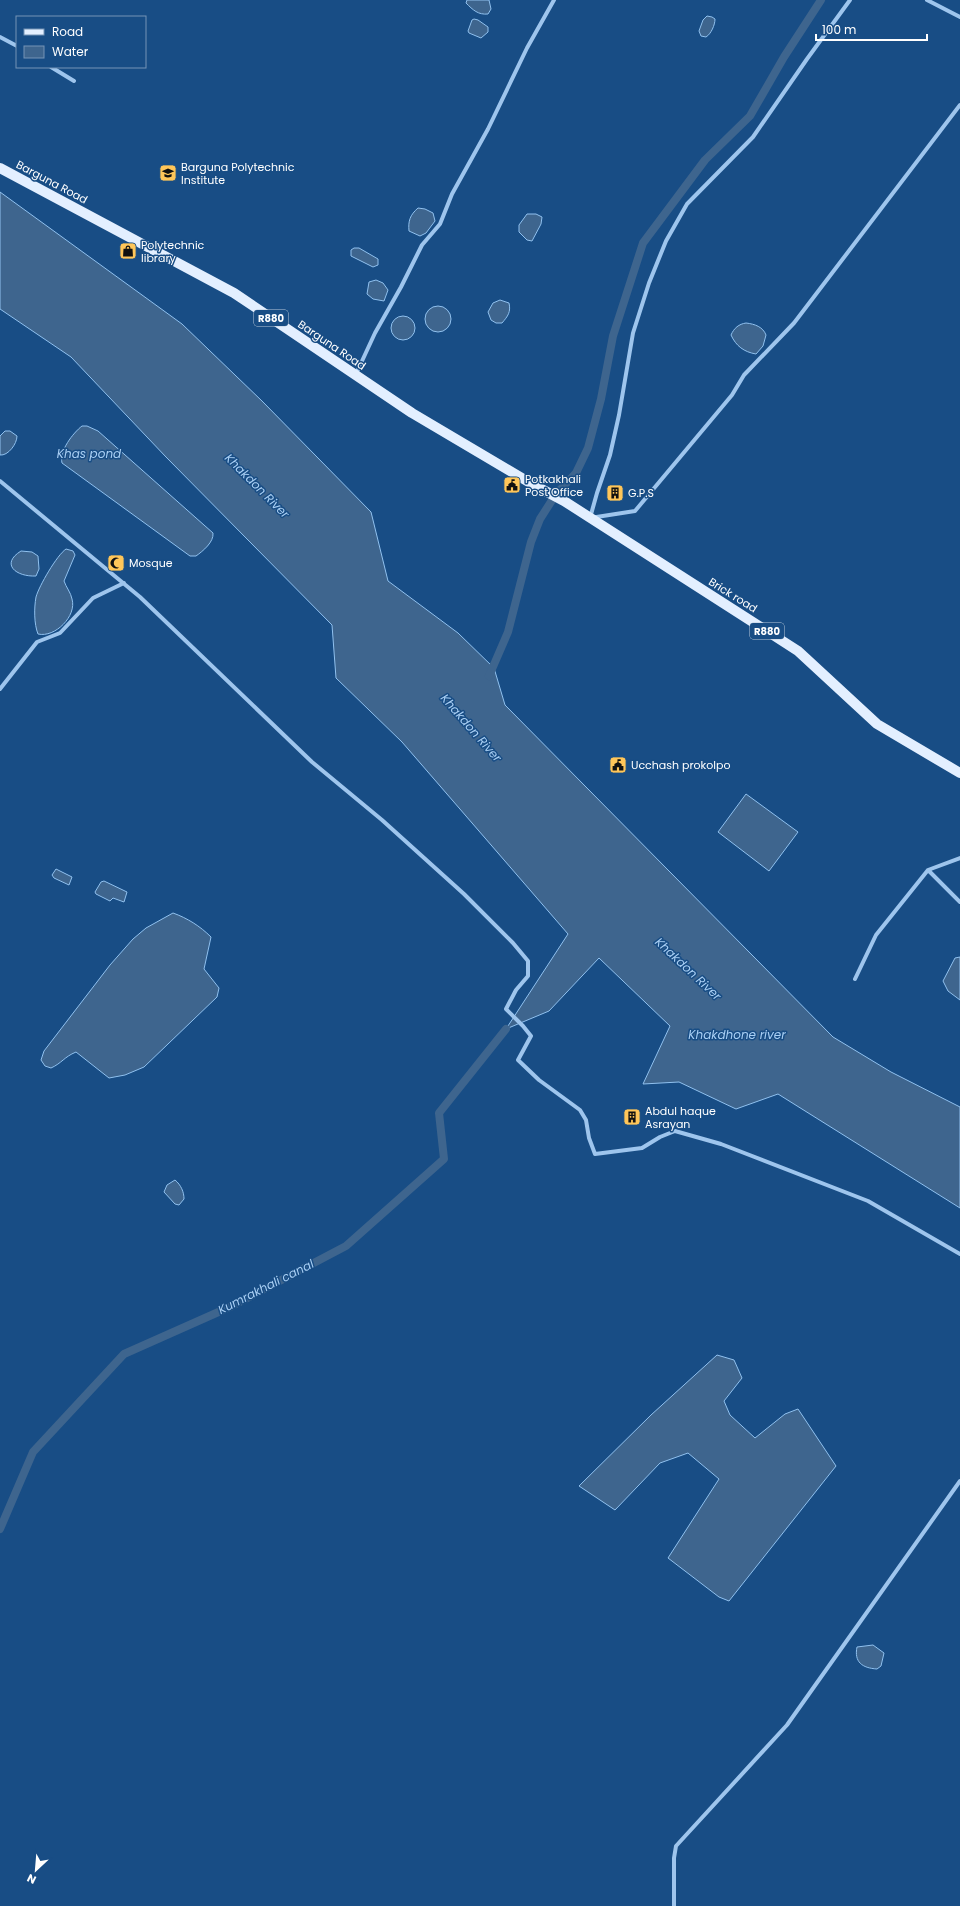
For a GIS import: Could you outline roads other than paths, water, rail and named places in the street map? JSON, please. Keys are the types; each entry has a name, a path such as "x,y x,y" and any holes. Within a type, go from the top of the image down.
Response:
{"main road":[{"name":"Barguna Road","path":"0,168 234,293 412,412 532,484 564,501"},
{"name":"Brick road","path":"564,501 798,651 877,724 960,773"}],"street":[{"path":"355,375 422,246 440,224 452,194 488,129 527,48 554,0"},
{"path":"850,0 753,137 687,204 666,241 649,283 633,333 619,415 610,455 590,518 635,511 732,395 744,376 794,324 960,105"},
{"path":"928,0 960,17"},
{"path":"0,38 16,46"},
{"path":"53,68 74,81"},
{"path":"0,481 124,583 312,762 382,820 464,894 513,943 528,961 528,976 516,990 506,1009 531,1036 518,1060 539,1080 580,1110 586,1120 589,1138 596,1154 642,1148 660,1137 675,1131 721,1144 868,1201 960,1254"},
{"path":"0,689 36,642 60,633 93,598 124,583"},
{"path":"855,979 876,935 928,870 960,858"},
{"path":"928,870 960,902"},
{"path":"674,1906 674,1858 676,1846 787,1725 960,1481"}],"water":[{"path":"467,0 489,0 491,9 488,14 478,13 466,3"},
{"path":"707,16 715,19 710,34 706,37 701,36 699,31 703,20"},
{"path":"474,19 488,27 488,32 481,38 469,33 468,31 472,20"},
{"name":"Khakdhone river","path":"0,192 182,324 262,401 371,512 388,581 458,633 494,668 505,705 833,1037 891,1072 960,1107 960,1208 778,1094 736,1109 679,1082 643,1084 670,1026 599,958 549,1011 506,1029 568,934 402,742 336,678 332,625 166,457 71,357 0,309"},
{"path":"418,208 425,209 433,213 435,221 426,233 420,236 409,231 410,218"},
{"path":"527,214 536,214 542,217 541,224 532,241 527,240 519,232 519,225"},
{"path":"354,248 359,248 378,259 378,265 373,267 351,256 351,250"},
{"path":"376,280 383,283 388,290 384,301 373,299 367,294 369,282"},
{"path":"500,300 509,303 510,306 507,316 502,323 496,323 491,320 488,312 493,303"},
{"path":"438,306 447,310 451,319 447,328 438,332 429,328 425,319 429,310"},
{"path":"403,316 412,319 415,328 412,337 403,340 394,337 391,328 394,319"},
{"path":"746,323 758,326 766,335 763,346 756,354 741,348 731,335 737,327"},
{"name":"Khas pond","path":"82,426 87,426 98,431 213,533 212,540 205,549 196,556 190,556 62,463 65,448 71,438"},
{"path":"5,431 10,431 17,436 17,439 9,452 0,455 0,436"},
{"path":"66,549 73,551 75,555 64,581 71,594 73,606 68,619 58,629 51,633 38,634 35,616 36,597 49,571 58,557"},
{"path":"21,551 32,552 38,556 39,569 36,576 22,574 13,569 11,565 12,561"},
{"path":"746,794 798,832 769,871 718,832"},
{"path":"56,869 72,877 69,885 54,878 52,875"},
{"path":"104,881 127,892 124,902 113,898 110,901 96,894 95,892 101,882"},
{"path":"173,913 193,923 211,937 204,969 219,988 217,997 144,1067 125,1075 109,1078 76,1052 51,1068 45,1066 41,1060 44,1051 110,965 133,939 146,928"},
{"path":"960,957 960,1000 948,991 943,981 955,958"},
{"path":"175,1180 183,1191 184,1196 184,1199 179,1205 175,1204 164,1192 167,1185"},
{"path":"717,1355 734,1360 742,1378 724,1401 730,1415 755,1438 785,1414 798,1409 836,1466 729,1601 719,1597 668,1558 719,1479 688,1453 660,1463 615,1510 579,1486 651,1415"},
{"path":"873,1645 884,1653 881,1666 877,1669 863,1666 858,1660 856,1652 857,1647"}],"waterway":[{"path":"489,676 508,632 531,542 540,519 556,494 576,473 588,448 601,399 613,336 643,243 705,160 750,116 784,57 821,0"},
{"name":"Kumrakhali canal","path":"0,1529 33,1452 124,1354 232,1306 346,1246 444,1159 439,1113 506,1029"}],"place":[{"name":"Barguna Polytechnic Institute","path":"168,173"},
{"name":"Polytechnic library","path":"128,251"},
{"name":"Potkakhali Post Office","path":"512,485"},
{"name":"G.P.S","path":"615,493"},
{"name":"Mosque","path":"116,563"},
{"name":"Ucchash prokolpo","path":"618,765"},
{"name":"Abdul haque Asrayan","path":"632,1117"}],"water label":[{"name":"Khakdon River","path":"257,486"},
{"name":"Khakdon River","path":"471,728"},
{"name":"Khakdon River","path":"688,969"}]}
